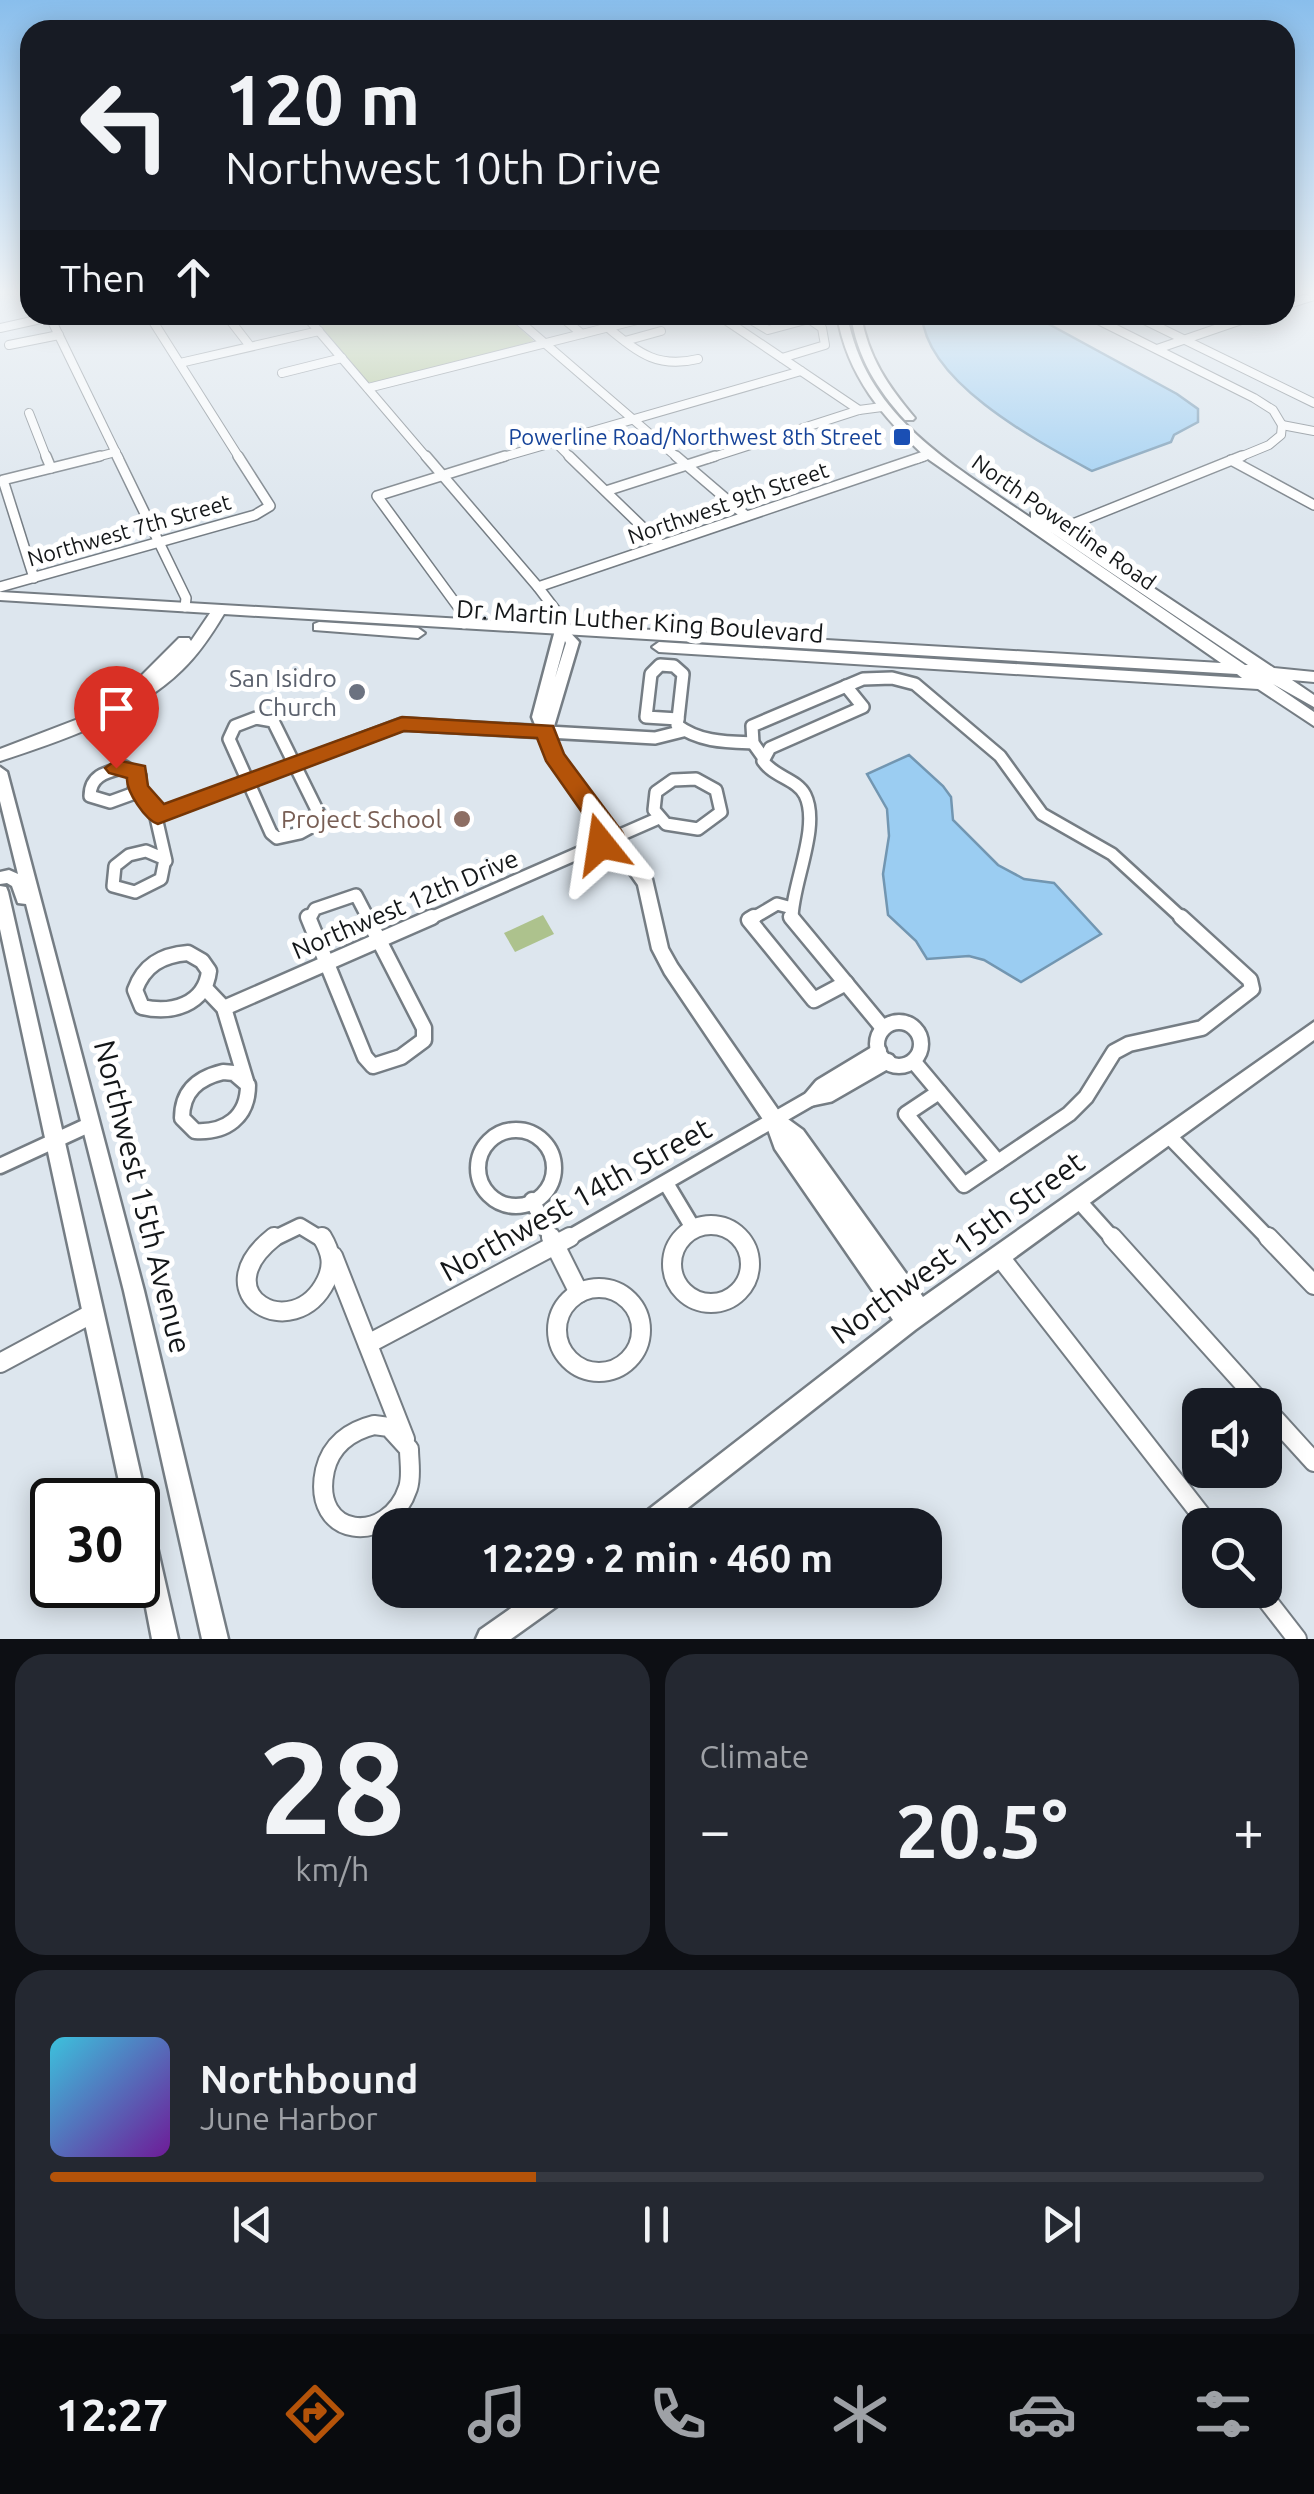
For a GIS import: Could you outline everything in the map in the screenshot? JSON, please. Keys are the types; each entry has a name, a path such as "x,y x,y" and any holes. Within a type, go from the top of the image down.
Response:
{"main road":[{"name":"North Powerline Road","path":"859,369 879,402 930,454 1238,669"},
{"name":"North Powerline Road","path":"872,369 901,410 944,452 1268,680 1314,720"},
{"path":"879,402 901,410"},
{"path":"1015,516 1058,530"},
{"name":"Dr. Martin Luther King Boulevard","path":"0,596 565,638 1268,680 1314,677"},
{"name":"Dr. Martin Luther King Boulevard","path":"0,607 166,617 210,614 464,624 565,638 1238,669 1268,680"},
{"path":"166,617 184,607"},
{"path":"0,744 76,718 130,691 173,656 210,614"},
{"path":"0,755 81,726 134,701 175,672 210,614"},
{"name":"North Powerline Road","path":"1268,680 1314,702"}],"street":[{"path":"76,369 186,598 184,607"},
{"name":"Northwest 7th Street","path":"0,587 267,510 269,503 184,369"},
{"path":"282,373 296,369"},
{"path":"352,369 560,616 565,638 546,731 554,756 646,882 660,950 774,1120 782,1143 914,1317"},
{"path":"368,388 441,369"},
{"path":"576,369 745,515"},
{"path":"1197,369 1254,398 1272,410 1282,425 1314,431"},
{"path":"1244,369 1314,403"},
{"path":"464,624 464,615 376,496 801,371 859,410"},
{"path":"606,491 879,402"},
{"path":"29,413 51,468"},
{"path":"1058,530 1269,445 1280,434 1282,425"},
{"path":"556,442 660,544"},
{"path":"34,578 3,480 116,452"},
{"name":"Northwest 9th Street","path":"538,587 930,454"},
{"path":"1230,460 1314,505"},
{"path":"1302,498 1314,493"},
{"path":"681,725 683,674 674,666 660,665 651,674 646,717 681,725 720,741 752,743"},
{"path":"883,1028 791,918 808,802 798,786 765,767 763,757 752,743 752,726 863,679 892,678 914,684 932,696 1008,764 1042,814 1112,854 1250,980 1252,990 1202,1028 1129,1044 1114,1052 1086,1097 1069,1114 964,1185 906,1114 939,1092"},
{"path":"763,757 770,748 864,707 846,686"},
{"path":"256,718 273,720 296,764 320,822 277,838 229,739 234,726 256,718"},
{"path":"158,816 402,724 655,738 681,725"},
{"name":"Northwest 15th Avenue","path":"0,772 91,1124 215,1639"},
{"path":"696,778 716,788 721,796 721,812 698,829 676,828 658,818 653,800 663,785 673,780 696,778"},
{"path":"137,788 152,802 158,816 167,865 161,879 145,890 126,892 110,880 121,860 138,852 154,851 167,865"},
{"name":"Northwest 12th Drive","path":"224,1008 658,818"},
{"path":"0,878 9,876 20,882 35,934 44,940"},
{"path":"0,892 131,1478"},
{"path":"356,895 381,940 424,1028 424,1040 418,1049 373,1066 365,1056 308,917 343,896 356,895"},
{"path":"792,908 778,904 748,920 814,1000 846,983"},
{"path":"188,953 198,956 208,968 205,988 188,1005 167,1013 142,1007 135,990 151,965 174,954 188,953"},
{"path":"205,988 224,1008 248,1086 246,1107 239,1117 218,1131 196,1131 182,1118 184,1097 200,1079 234,1073 248,1086"},
{"path":"902,1024 916,1032 923,1046 914,1062 904,1065 884,1056 876,1040 883,1028 902,1024"},
{"name":"Northwest 15th Street","path":"668,1508 914,1317 1314,1030"},
{"name":"Northwest 14th Street","path":"368,1344 555,1247 810,1099 829,1095 884,1056"},
{"path":"914,1062 998,1162"},
{"path":"0,1166 91,1124"},
{"path":"532,1132 551,1148 554,1173 549,1185 532,1200 512,1205 499,1203 481,1186 479,1161 494,1139 506,1133 532,1132"},
{"path":"1169,1136 1314,1285"},
{"path":"666,1183 692,1228"},
{"path":"532,1200 579,1294"},
{"path":"1078,1200 1248,1388"},
{"path":"330,1248 328,1276 309,1302 278,1313 254,1302 248,1289 250,1261 270,1236 300,1226 323,1236 330,1248 409,1449 410,1484 390,1516 375,1526 358,1530 331,1517 322,1484 325,1466 346,1436 374,1425 389,1428 409,1449"},
{"path":"724,1226 744,1244 750,1270 746,1283 726,1302 699,1302 678,1284 672,1256 677,1243 692,1228 724,1226"},
{"path":"1000,1257 1195,1508"},
{"path":"600,1286 613,1289 634,1307 640,1332 636,1347 614,1370 585,1373 563,1354 558,1322 564,1308 579,1294 600,1286"},
{"path":"0,1363 96,1312"},
{"path":"1282,1426 1314,1462"},
{"path":"159,1608 165,1639"},
{"path":"489,1639 533,1608"},
{"path":"1273,1608 1297,1639"}],"green space":[{"path":"357,369 429,369 379,383 367,382"},
{"path":"543,915 554,934 515,952 504,933"}],"water":[{"path":"948,369 1132,369 1198,409 1198,422 1174,435 1171,442 1092,471 1016,427 964,387"},
{"path":"909,755 943,786 951,797 953,820 998,865 1024,879 1054,883 1101,934 1021,982 984,960 969,956 927,959 916,941 888,915 883,874 889,836 887,809 867,774"}],"place":[{"name":"Powerline Road/Northwest 8th Street","path":"902,437"},
{"name":"San Isidro Church","path":"357,692"},
{"name":"Project School","path":"462,819"}],"route":[{"path":"116,768 138,772 137,788 152,802 158,816 402,724 546,731 554,756 614,838 601,844"}]}
